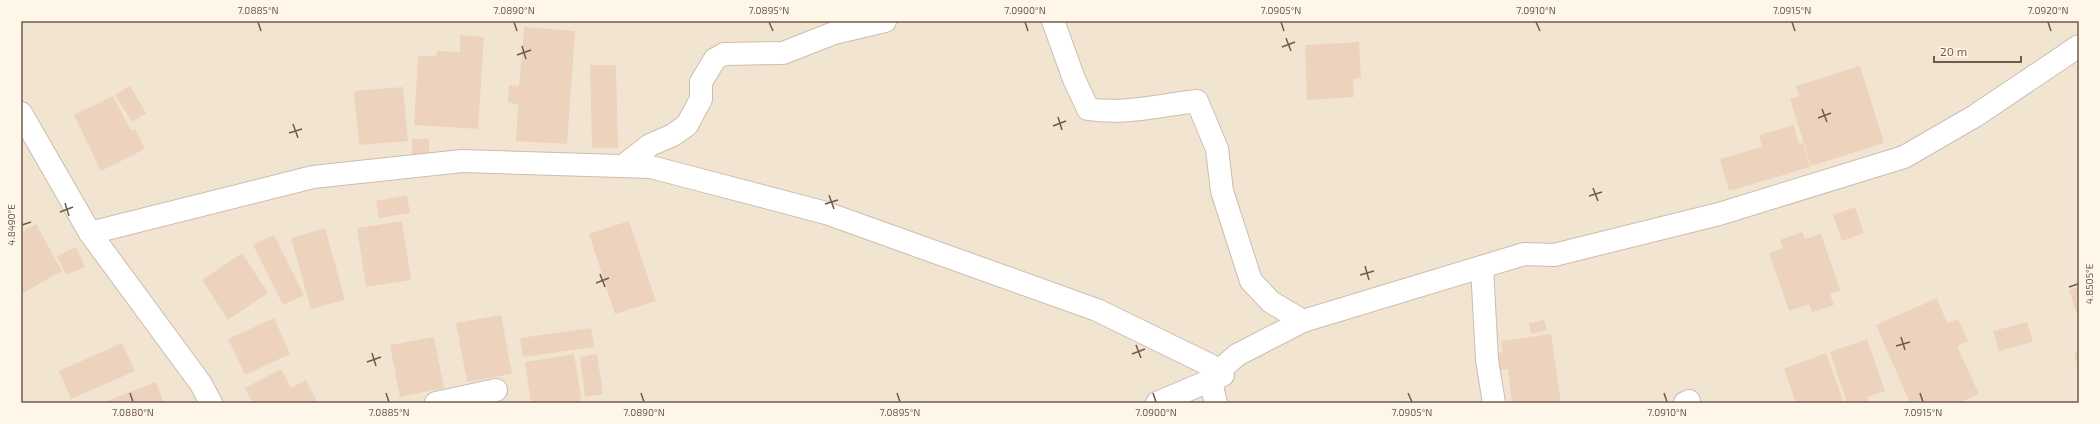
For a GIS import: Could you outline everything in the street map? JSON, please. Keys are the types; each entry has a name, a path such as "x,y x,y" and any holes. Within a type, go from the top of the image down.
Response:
{"street":[{"path":"622,166 650,145 673,135 687,125 701,99 701,82 715,59 724,54 783,53 834,32 885,21"},
{"path":"1053,21 1071,72 1088,109 1105,112 1136,110 1197,101 1216,149 1222,191 1251,281 1271,302 1303,321"},
{"path":"1157,403 1225,374 1250,352 1303,321 1524,254 1554,255 1719,214 1904,157 1975,116 2079,46"},
{"path":"21,113 90,233 201,384 211,403"},
{"path":"90,233 314,177 462,160 651,167 826,213 1097,310 1220,370"},
{"path":"1482,267 1488,360 1494,403"},
{"path":"1216,403 1212,387 1220,370 1237,355 1316,314 1362,298 1416,288"},
{"path":"436,403 496,390"}],"shaded area":[{"path":"21,21 2079,21 2079,403 21,403"}],"building":[{"path":"524,27 575,31 567,144 516,141 518,104 508,103 509,85 519,86"},
{"path":"460,35 484,37 478,129 414,125 418,56 436,56 437,51 460,52"},
{"path":"1359,42 1361,78 1353,79 1354,97 1307,100 1305,45"},
{"path":"590,65 616,65 618,148 592,148"},
{"path":"1860,66 1884,143 1811,166 1790,99 1799,96 1796,86"},
{"path":"130,86 146,113 132,122 115,95"},
{"path":"403,87 408,141 359,145 354,91"},
{"path":"113,96 131,131 135,129 145,149 101,171 74,115"},
{"path":"1794,125 1799,144 1803,143 1810,167 1729,191 1720,159 1762,147 1759,135"},
{"path":"412,139 429,139 429,159 412,159"},
{"path":"407,195 410,213 379,218 376,201"},
{"path":"1855,207 1864,233 1842,241 1833,215"},
{"path":"402,221 411,280 366,287 357,228"},
{"path":"629,221 656,301 615,314 589,234"},
{"path":"36,224 62,271 21,294 21,232"},
{"path":"325,228 345,300 311,309 291,238"},
{"path":"1802,232 1805,239 1821,234 1840,290 1830,294 1834,305 1812,312 1809,304 1789,311 1769,253 1783,248 1780,240"},
{"path":"274,235 304,295 283,305 253,245"},
{"path":"76,247 85,267 66,275 57,256"},
{"path":"242,253 268,293 228,320 202,280"},
{"path":"2079,287 2079,312 2076,312 2069,290"},
{"path":"1937,298 1947,323 1958,319 1968,341 1957,346 1979,394 1959,403 1910,403 1876,325"},
{"path":"501,315 512,374 467,382 456,323"},
{"path":"274,318 290,354 245,375 228,339"},
{"path":"1544,320 1547,330 1531,334 1529,323"},
{"path":"2027,322 2033,342 1999,351 1993,331"},
{"path":"591,328 594,347 523,357 520,338"},
{"path":"1551,334 1561,403 1512,403 1508,369 1497,370 1494,354 1502,352 1501,341"},
{"path":"434,337 444,388 400,397 390,345"},
{"path":"1867,339 1885,391 1867,397 1869,402 1847,403 1830,352"},
{"path":"122,343 135,371 71,399 59,371"},
{"path":"2079,352 2079,370 2074,353"},
{"path":"1826,353 1844,403 1796,403 1784,369"},
{"path":"574,354 582,403 531,403 525,362"},
{"path":"597,354 603,394 585,397 580,357"},
{"path":"281,369 291,388 306,380 318,403 253,403 245,388"},
{"path":"156,382 164,403 101,403"}]}
